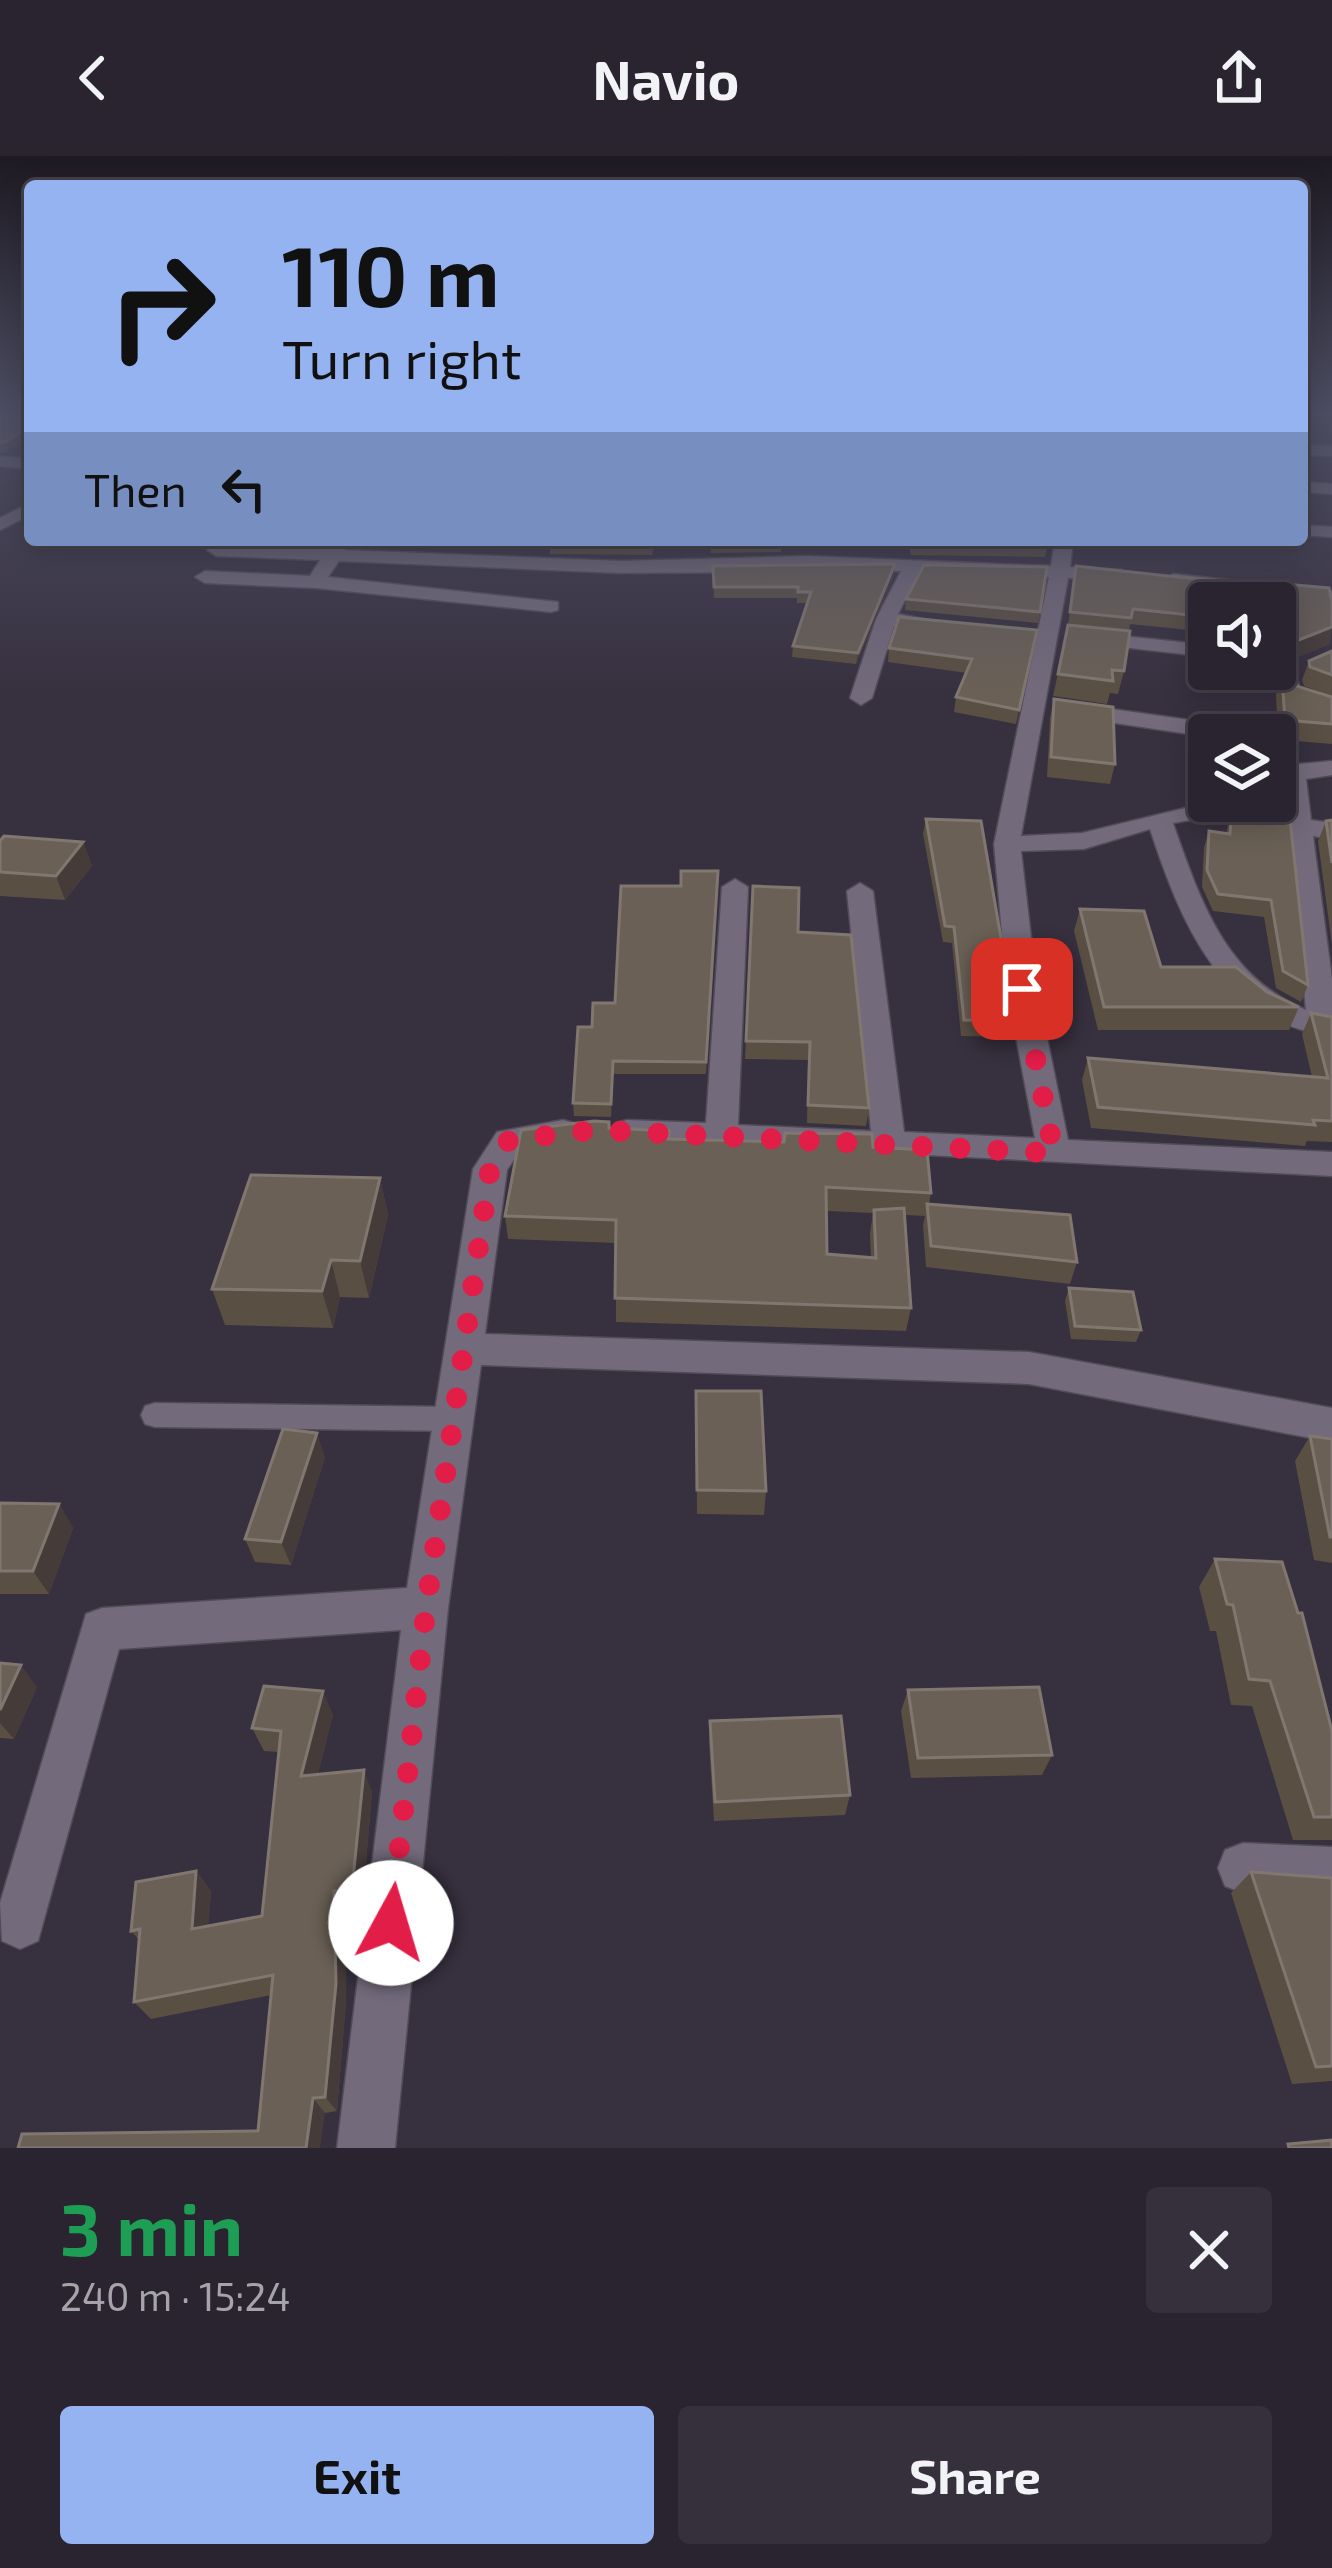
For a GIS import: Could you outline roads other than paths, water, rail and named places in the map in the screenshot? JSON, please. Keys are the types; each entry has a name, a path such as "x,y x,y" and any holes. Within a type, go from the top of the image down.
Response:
{"street":[{"path":"216,550 337,548 620,566 914,564 1063,550 1128,575"},
{"path":"316,582 337,548"},
{"path":"1054,1153 1022,989 1007,844 1036,705 1039,634 1063,550"},
{"path":"861,698 886,619 914,564"},
{"path":"205,577 316,582 551,606"},
{"path":"1151,578 1332,597"},
{"path":"886,619 957,626"},
{"path":"1039,634 1188,649"},
{"path":"1291,690 1332,708"},
{"path":"1036,705 1188,727"},
{"path":"1159,818 1192,915 1249,995 1277,1014 1328,1025 1296,770 1332,768"},
{"path":"1007,844 1084,841 1159,818 1202,811 1332,831"},
{"path":"721,1136 735,886"},
{"path":"860,891 889,1144"},
{"path":"366,2148 426,1608 490,1169 509,1140 595,1130 1332,1164"},
{"path":"466,1349 1029,1367 1332,1425"},
{"path":"20,1923 102,1629 426,1608"},
{"path":"1243,1868 1332,1873"}],"lane":[{"path":"155,1415 455,1419"}]}
